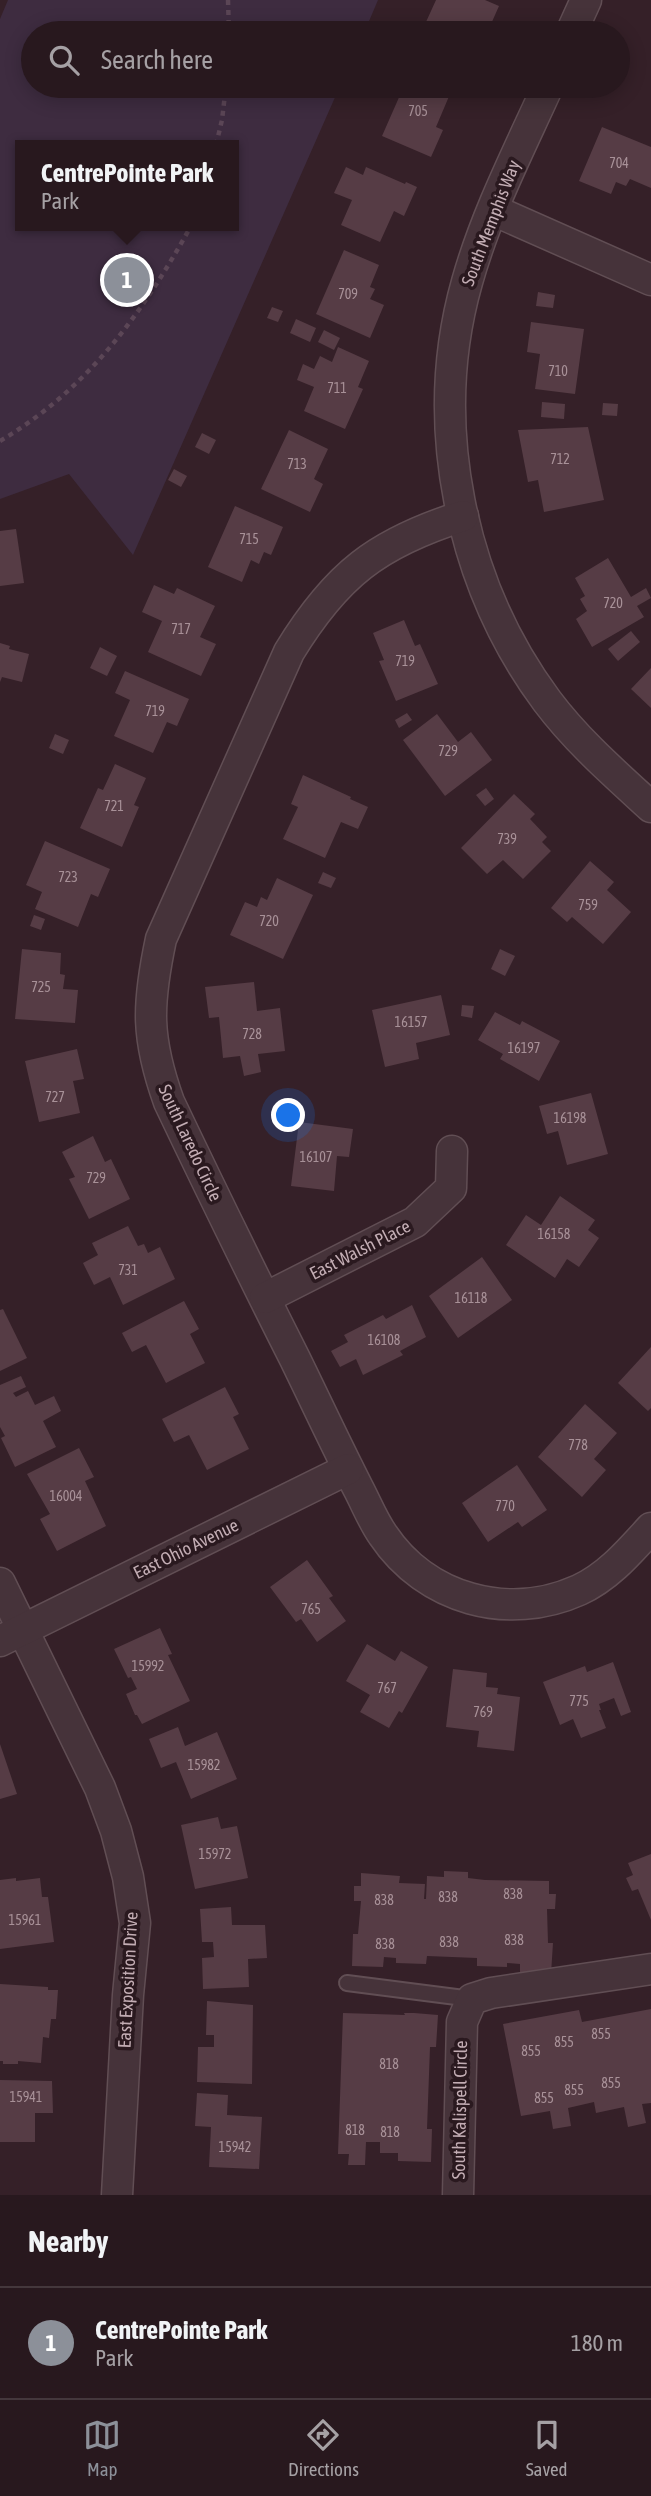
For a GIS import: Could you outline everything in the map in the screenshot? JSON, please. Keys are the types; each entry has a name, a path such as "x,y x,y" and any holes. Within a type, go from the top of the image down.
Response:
{"street":[{"path":"576,21 586,0"},
{"name":"South Memphis Way","path":"543,98 492,210 467,282 451,383 451,434 456,485 477,566 496,613 519,658 548,701 580,740 651,807"},
{"path":"492,210 651,280"},
{"name":"South Laredo Circle","path":"463,516 402,538 368,559 336,586 310,617 289,652 162,939 151,986 150,1033 157,1068 169,1102 348,1469 382,1534 402,1559 420,1575 447,1592 478,1602 510,1605 542,1603 580,1590 607,1572 651,1528"},
{"name":"East Walsh Place","path":"265,1298 415,1222 451,1188 452,1151"},
{"name":"East Ohio Avenue","path":"11,1635 348,1469"},
{"name":"East Exposition Drive","path":"0,1583 11,1635 100,1787 117,1831 128,1877 135,1923 128,1995 117,2195"},
{"path":"472,1999 491,1993 651,1969"},
{"name":"South Kalispell Circle","path":"458,2195 461,2022 472,1999"}],"lane":[{"path":"347,1983 472,1999"}],"path":[{"path":"228,0 229,21"},
{"path":"217,140 225,98"},
{"path":"0,441 49,409 96,365 145,304 188,231"}],"shaded area":[{"path":"8,0 378,0 369,21 21,21 21,98 335,98 133,555 69,474 0,499 0,19"}],"building":[{"path":"436,0 485,0 499,6 492,21 426,21"},
{"path":"399,98 448,98 436,127 443,130 431,157 382,136"},
{"path":"602,127 651,147 651,188 630,179 626,186 616,182 611,194 579,181"},
{"path":"346,167 363,175 366,167 417,187 404,216 394,211 380,242 341,225 352,200 334,193"},
{"path":"344,250 379,265 370,287 375,289 370,299 384,305 370,338 316,314"},
{"path":"538,292 555,295 553,308 536,306"},
{"path":"272,307 283,311 278,322 267,318"},
{"path":"296,319 316,328 310,342 290,333"},
{"path":"531,322 584,329 575,394 535,389 540,354 527,352"},
{"path":"324,330 340,338 334,350 318,342"},
{"path":"338,347 369,361 358,387 363,389 345,429 304,411 314,387 297,380 303,364 314,369 320,356 332,362"},
{"path":"542,402 565,404 564,419 541,417"},
{"path":"603,403 618,404 617,416 602,415"},
{"path":"588,427 604,500 544,512 538,480 528,482 518,430"},
{"path":"289,430 328,449 314,479 323,484 310,512 261,489"},
{"path":"202,433 216,440 209,454 195,447"},
{"path":"174,469 187,476 181,487 168,480"},
{"path":"235,506 283,527 271,555 264,552 259,564 251,560 242,582 208,567"},
{"path":"16,529 24,583 0,586 0,531"},
{"path":"608,558 631,597 646,588 651,598 637,606 644,617 592,647 576,619 587,611 580,599 585,596 575,578"},
{"path":"154,585 174,594 177,588 215,606 200,637 216,644 201,676 148,652 162,621 142,612"},
{"path":"404,620 415,646 420,644 438,684 396,701 379,661 384,660 373,633"},
{"path":"631,631 640,642 618,661 608,649"},
{"path":"0,643 10,646 9,649 29,654 22,682 2,677 0,682"},
{"path":"100,647 117,656 107,676 90,668"},
{"path":"651,668 651,708 631,689"},
{"path":"125,671 189,699 177,726 167,722 153,753 114,736 130,700 115,693"},
{"path":"407,713 412,720 399,728 395,720"},
{"path":"437,714 458,742 471,732 492,760 445,796 403,740"},
{"path":"55,734 69,740 63,754 49,748"},
{"path":"115,764 146,778 134,805 139,807 122,847 80,828 98,788 103,790"},
{"path":"303,775 368,807 358,829 341,822 325,858 283,839 298,807 291,804"},
{"path":"486,788 494,799 485,806 476,795"},
{"path":"514,794 535,814 530,819 547,837 542,842 551,851 523,879 503,860 487,874 461,848"},
{"path":"45,841 110,869 98,897 91,894 78,927 35,909 42,892 26,885"},
{"path":"590,861 614,882 607,890 631,912 603,944 572,917 567,922 551,908"},
{"path":"323,872 336,878 331,888 318,883"},
{"path":"277,878 313,895 283,959 230,935 245,902 257,907 261,897 267,900"},
{"path":"34,915 45,919 41,930 30,926"},
{"path":"22,949 61,953 60,974 65,975 63,989 78,990 75,1023 15,1019"},
{"path":"500,949 515,956 505,976 491,969"},
{"path":"254,982 257,1011 280,1008 285,1051 258,1054 261,1072 244,1076 240,1056 223,1058 219,1017 209,1018 205,987"},
{"path":"441,995 450,1035 416,1043 419,1059 385,1067 372,1010"},
{"path":"462,1005 474,1006 472,1018 461,1016"},
{"path":"495,1012 520,1025 522,1021 560,1041 539,1081 500,1059 503,1054 478,1040"},
{"path":"77,1049 84,1079 73,1081 80,1113 39,1122 25,1061"},
{"path":"591,1093 608,1154 567,1165 558,1131 547,1134 539,1106"},
{"path":"299,1122 353,1129 349,1157 337,1156 334,1191 291,1186"},
{"path":"93,1136 105,1162 111,1159 130,1199 89,1219 69,1179 75,1177 62,1152"},
{"path":"560,1196 595,1220 588,1230 599,1238 579,1267 567,1259 555,1278 506,1245 526,1215 541,1225"},
{"path":"128,1226 138,1246 144,1244 148,1253 160,1247 175,1279 123,1305 110,1277 94,1285 83,1263 98,1255 92,1243"},
{"path":"482,1257 512,1300 458,1338 429,1296"},
{"path":"184,1301 199,1329 190,1334 205,1363 166,1383 146,1345 132,1352 122,1333"},
{"path":"412,1305 426,1337 400,1351 403,1355 363,1375 356,1359 340,1367 331,1351 348,1342 344,1335 383,1315 386,1319"},
{"path":"3,1309 27,1358 0,1371 0,1310"},
{"path":"651,1347 651,1408 648,1411 618,1383"},
{"path":"21,1376 26,1387 13,1393 16,1397 28,1391 35,1405 54,1396 61,1411 43,1421 56,1447 15,1467 1,1438 5,1436 0,1427 0,1385"},
{"path":"225,1387 239,1414 233,1417 249,1449 207,1470 189,1435 174,1442 162,1419"},
{"path":"585,1404 617,1433 594,1459 606,1470 582,1497 538,1457"},
{"path":"79,1448 94,1477 85,1481 106,1526 57,1551 40,1519 50,1514 27,1474"},
{"path":"517,1465 547,1510 522,1527 518,1522 488,1542 462,1503"},
{"path":"307,1560 333,1596 329,1598 346,1621 317,1642 301,1619 296,1622 270,1587"},
{"path":"160,1628 172,1654 168,1655 190,1701 142,1724 126,1694 137,1689 131,1677 128,1678 114,1649"},
{"path":"367,1644 395,1661 401,1651 428,1667 402,1713 399,1711 389,1728 360,1712 370,1695 346,1681"},
{"path":"613,1662 631,1712 621,1716 614,1698 599,1704 606,1728 581,1738 573,1719 560,1725 543,1682 585,1666 587,1672"},
{"path":"453,1669 487,1673 486,1687 498,1688 497,1694 520,1697 514,1751 477,1747 479,1731 446,1727"},
{"path":"178,1727 185,1746 217,1732 237,1779 191,1799 176,1762 161,1768 149,1739"},
{"path":"0,1744 17,1794 0,1799"},
{"path":"218,1817 221,1829 237,1826 248,1878 195,1889 181,1825"},
{"path":"651,1854 651,1920 638,1889 632,1891 626,1878 633,1875 628,1863"},
{"path":"444,1871 468,1872 468,1878 485,1880 549,1881 549,1894 556,1894 555,1909 547,1909 548,1943 553,1943 551,1974 520,1973 520,1964 507,1963 507,1967 477,1966 477,1958 427,1956 426,1964 396,1963 396,1958 384,1957 383,1967 352,1966 353,1934 358,1934 361,1901 354,1901 354,1886 361,1886 361,1873 400,1876 399,1883 425,1884 426,1899 427,1876 444,1877"},
{"path":"16,1878 16,1881 40,1878 42,1897 48,1897 54,1942 0,1949 0,1880"},
{"path":"231,1907 232,1925 265,1925 267,1958 248,1959 249,1987 203,1989 202,1958 214,1957 213,1942 202,1942 200,1909"},
{"path":"0,1984 58,1990 56,2019 51,2019 49,2038 43,2037 41,2063 18,2061 18,2064 3,2064 3,2061 0,2061"},
{"path":"207,2001 253,2005 252,2084 197,2082 198,2047 214,2047 214,2035 206,2035"},
{"path":"651,2009 651,2103 642,2104 646,2123 628,2127 624,2107 596,2113 594,2102 568,2108 571,2126 553,2129 550,2111 521,2116 503,2024 579,2010 582,2022"},
{"path":"343,2013 438,2015 436,2047 430,2047 427,2129 432,2129 431,2162 398,2161 398,2153 380,2153 380,2142 366,2142 365,2165 348,2165 349,2154 338,2154"},
{"path":"0,2080 52,2081 53,2113 35,2113 35,2142 0,2142"},
{"path":"197,2093 228,2095 227,2115 262,2117 259,2169 209,2167 211,2127 195,2126"}],"place":[{"name":"CentrePointe Park","path":"127,280"}]}
